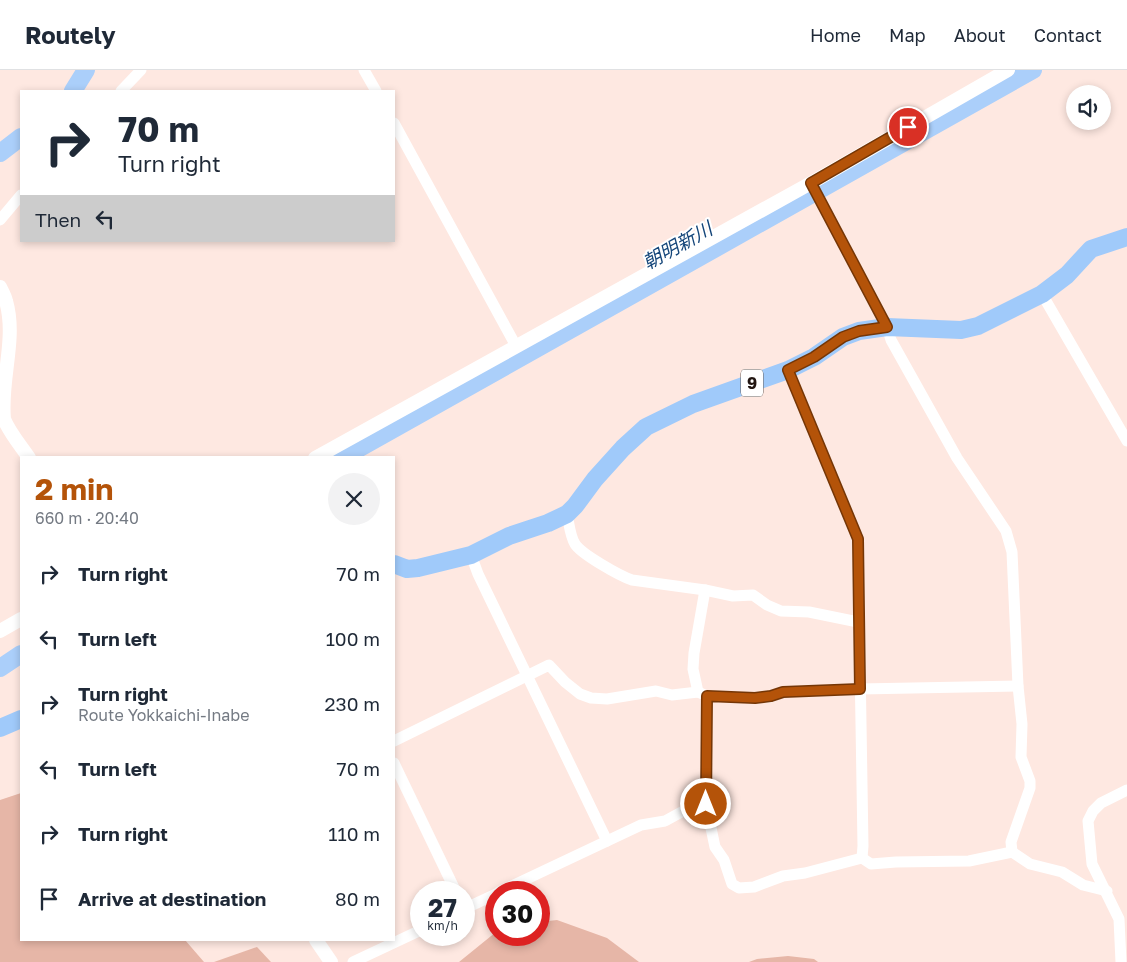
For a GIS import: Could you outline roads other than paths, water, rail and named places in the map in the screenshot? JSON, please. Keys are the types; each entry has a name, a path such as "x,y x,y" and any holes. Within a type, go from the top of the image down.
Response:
{"main road":[{"name":"9","path":"395,564 406,569 418,568 471,554 509,536 548,523 567,514 623,448 646,427 693,404 788,370 814,357 843,337 859,331 887,327 961,330 978,326 1042,294 1067,275 1091,249 1127,237"},
{"path":"0,728 20,719"}],"street":[{"path":"122,90 141,70"},
{"path":"364,70 375,90"},
{"path":"319,456 516,346 814,189 1008,70"},
{"path":"395,125 516,346"},
{"path":"814,189 887,327 891,340 957,458 1006,531 1012,552 1018,686 1022,724 1021,757 1030,781 1030,788 1012,842 1012,852"},
{"path":"0,220 20,196"},
{"path":"0,287 6,302 8,321 0,401 5,420 28,456"},
{"path":"1042,294 1127,441"},
{"path":"788,370 858,539 858,622 864,846 862,858"},
{"path":"567,514 575,544 583,553 622,577 734,596 753,595 767,605 781,611 809,612 858,622"},
{"path":"471,554 478,574 529,675 607,841"},
{"path":"705,590 693,669 702,694 706,804 715,847 724,860 732,884 739,888 754,887 783,876 805,873 862,858 871,864 969,861 1012,852 1030,864 1062,872 1083,885 1104,887"},
{"path":"0,631 20,620"},
{"path":"395,741 549,665 580,694 591,698 607,699 656,691 672,695 702,694 755,698 783,692 1018,686"},
{"path":"395,765 451,881"},
{"path":"1120,962 1119,919 1092,864 1088,821 1093,811 1101,803 1127,790"},
{"path":"523,881 641,825 665,821 706,804"},
{"path":"353,962 410,935"},
{"path":"317,941 331,962"}],"waterway":[{"path":"74,90 86,70"},
{"name":"朝明新川","path":"346,456 1033,70"},
{"path":"0,153 20,138"},
{"name":"朝明新川","path":"0,668 20,655"}]}
